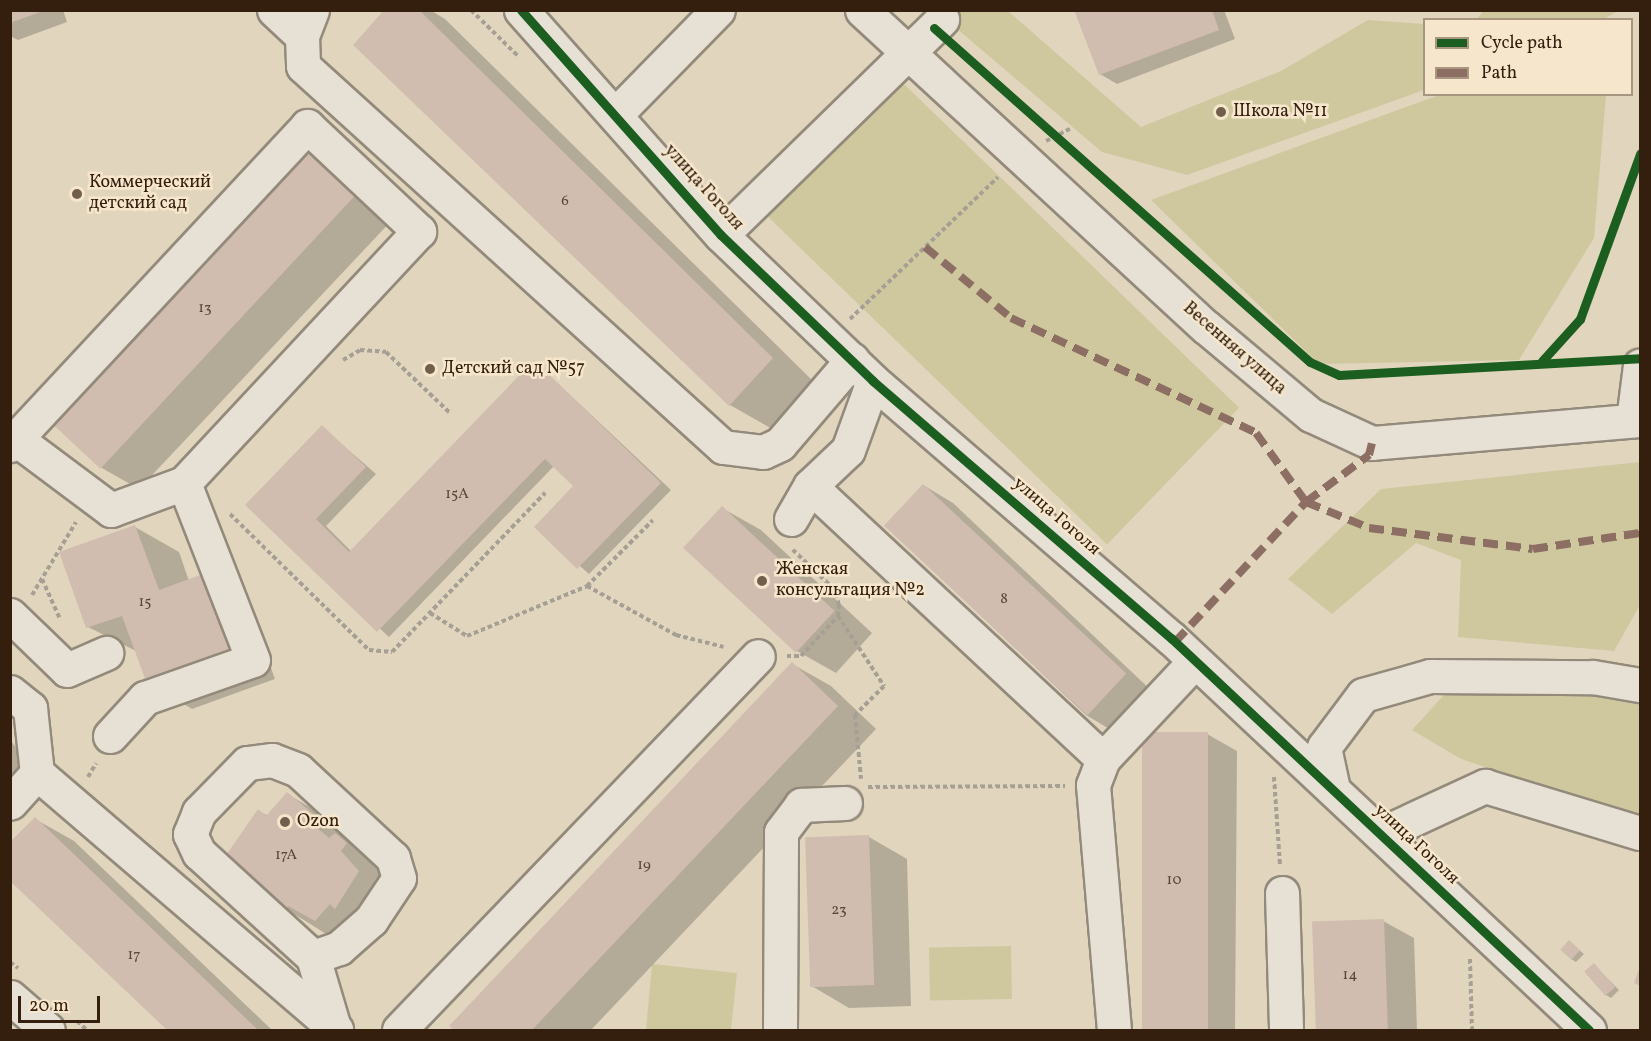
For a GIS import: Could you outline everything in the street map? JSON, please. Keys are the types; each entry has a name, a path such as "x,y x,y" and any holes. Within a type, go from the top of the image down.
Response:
{"street":[{"path":"274,10 307,23 303,66 323,87 723,447 763,452 780,444 863,370"},
{"name":"улица Гоголя","path":"521,10 721,235 863,370 1195,661 1589,1030"},
{"path":"615,115 718,10"},
{"name":"Весенняя улица","path":"862,10 1206,327 1311,415 1372,443 1637,420"},
{"path":"721,235 910,54 942,19"},
{"path":"307,126 419,231 184,483 111,510 13,442 307,126"},
{"path":"1637,420 1641,365"},
{"path":"791,519 810,486 848,450 863,370"},
{"path":"110,736 144,698 253,660 184,483"},
{"path":"810,486 1098,772 1114,1030"},
{"path":"14,618 67,670 106,653"},
{"path":"399,1030 758,656"},
{"path":"1098,772 1195,661"},
{"path":"1333,789 1324,747 1363,695 1430,676 1593,678 1641,686"},
{"path":"10,692 30,708 37,773 336,1029"},
{"path":"313,957 339,948 371,920 399,878 393,858 298,770 272,760 247,763 199,812 190,834 199,853 313,957 336,1029"},
{"path":"10,803 37,773"},
{"path":"1381,834 1485,786 1641,833"},
{"path":"780,1030 781,832 801,805 845,803"},
{"path":"1282,893 1286,1030"},
{"path":"15,1009 48,1030"}],"path":[{"path":"1045,129 1062,145"},
{"path":"1043,142 1070,129"},
{"path":"847,321 1002,174"},
{"path":"337,367 360,350 386,352 450,413"},
{"path":"197,517 214,498 369,650 392,652 545,493"},
{"path":"14,618 92,496"},
{"path":"791,519 782,529 785,543 834,588 838,616 884,686 855,715 861,787 1098,772"},
{"path":"430,613 467,636 587,586 653,520"},
{"path":"587,586 676,635 758,656 801,656 838,616"},
{"path":"73,804 110,736"},
{"path":"1274,770 1282,893"},
{"path":"1470,951 1472,1030"}],"shaded area":[{"path":"1483,10 1618,11 1606,18 1478,18"},
{"path":"936,11 1008,11 1141,127 1281,71 1368,20 1423,24 1423,90 1187,175 1102,152"},
{"path":"878,59 1239,408 1107,544 746,196"},
{"path":"1436,96 1606,96 1594,238 1519,360 1319,364 1151,200"},
{"path":"1640,462 1640,605 1614,651 1458,637 1461,560 1416,543 1332,614 1288,579 1381,489"},
{"path":"1475,661 1640,692 1640,818 1461,759 1412,730"},
{"path":"1011,946 1012,999 930,1000 929,947"},
{"path":"652,964 737,973 731,1030 646,1030"}],"building":[{"path":"10,10 43,10 43,11 10,23"},
{"path":"384,10 419,10 773,358 729,406 353,45"},
{"path":"1074,10 1212,10 1219,30 1099,75"},
{"path":"310,150 357,194 100,469 54,425"},
{"path":"534,360 661,483 577,569 534,527 573,486 545,459 377,632 245,505 322,425 366,467 316,519 349,552"},
{"path":"923,484 1126,674 1087,715 884,526"},
{"name":"Женская консультация №2","path":"722,506 835,611 796,653 683,548"},
{"path":"135,525 159,590 203,574 231,654 147,684 122,616 86,628 59,552"},
{"path":"792,662 838,706 532,1030 454,1030 449,1026"},
{"path":"1142,732 1208,732 1208,1030 1142,1030"},
{"path":"287,792 319,819 314,825 329,838 335,833 347,843 341,851 359,871 335,909 330,904 315,921 288,906 283,912 263,887 258,893 222,861 258,809 266,816"},
{"path":"35,817 258,1030 167,1030 10,881 10,842"},
{"path":"869,835 874,985 810,987 805,837"},
{"path":"1384,919 1388,1030 1316,1030 1312,922"},
{"path":"1569,940 1580,950 1571,960 1560,950"},
{"path":"1594,963 1615,987 1605,996 1584,972"},
{"path":"1640,967 1640,986 1634,983"}],"marked path":[{"path":"925,247 1011,318 1256,433 1306,502 1369,528 1533,549 1640,533"},
{"path":"1175,642 1306,502 1369,455 1372,443"}],"cycle path":[{"path":"521,10 721,235 873,381 1171,638 1589,1030"},
{"path":"934,28 1310,362 1339,375 1640,358"},
{"path":"1542,361 1580,319 1640,154"}],"place":[{"name":"Школа №11","path":"1221,112"},
{"name":"Коммерческий детский сад","path":"77,194"},
{"name":"Детский сад №57","path":"430,369"},
{"name":"Женская консультация №2","path":"762,581"},
{"name":"Ozon","path":"285,822"}]}
